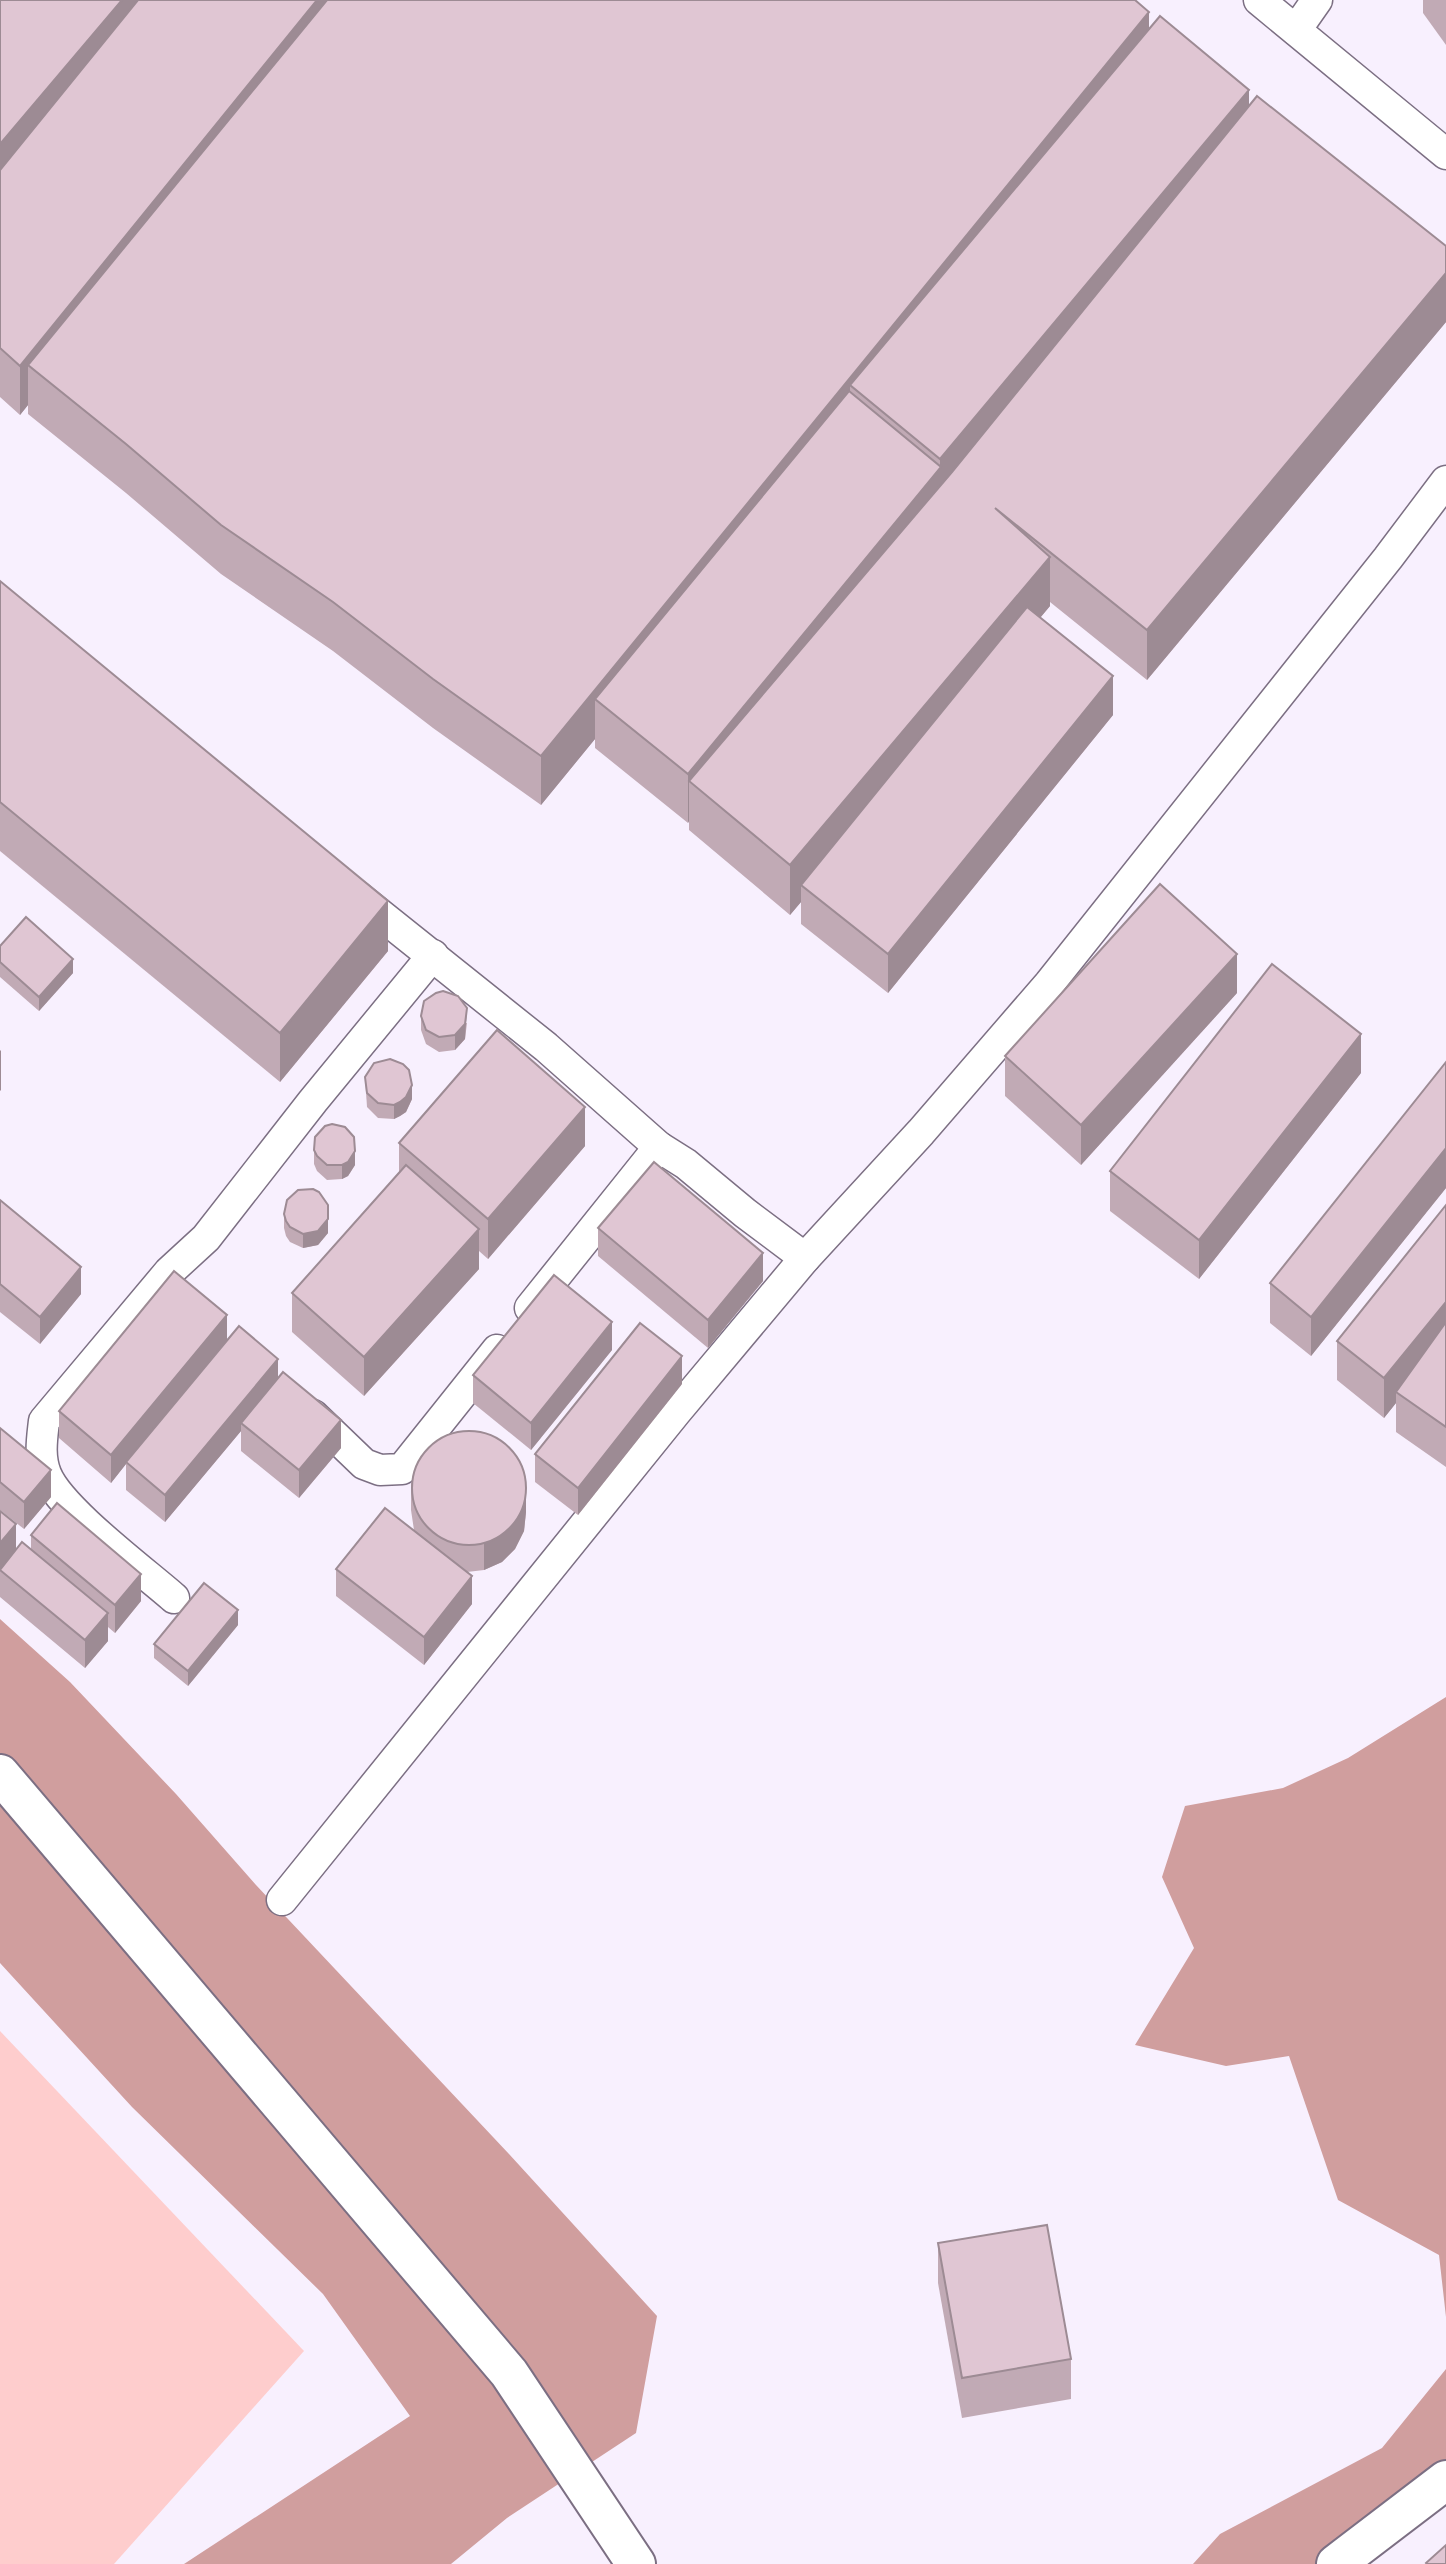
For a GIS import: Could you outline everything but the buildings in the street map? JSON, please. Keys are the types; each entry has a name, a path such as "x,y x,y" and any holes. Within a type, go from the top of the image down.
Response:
{"street":[{"path":"0,1774 509,2373 636,2564"},
{"path":"1336,2564 1446,2480"}],"lane":[{"path":"1259,0 1446,154"},
{"path":"1296,30 1317,0"},
{"path":"282,1900 559,1554 806,1258 921,1132 1049,984 1388,558 1446,481"},
{"path":"335,879 546,1047 659,1147 686,1164 745,1213 806,1258"},
{"path":"174,1598 70,1508 47,1476 40,1451 44,1421 178,1282 206,1238 313,1101 433,955"},
{"path":"295,1397 364,1464 380,1470 402,1469 659,1147"}],"shaded area":[{"path":"0,1619 70,1682 176,1794 256,1885 657,2316 636,2433 507,2518 451,2564 184,2564 410,2416 323,2294 132,2107 0,1963"},
{"path":"1446,1697 1446,2317 1439,2255 1338,2200 1289,2056 1226,2066 1135,2045 1194,1948 1162,1877 1185,1806 1283,1788 1348,1758"},
{"path":"0,2031 304,2351 114,2564 0,2564"},
{"path":"1446,2369 1446,2489 1361,2564 1193,2564 1220,2534 1382,2448"}]}
